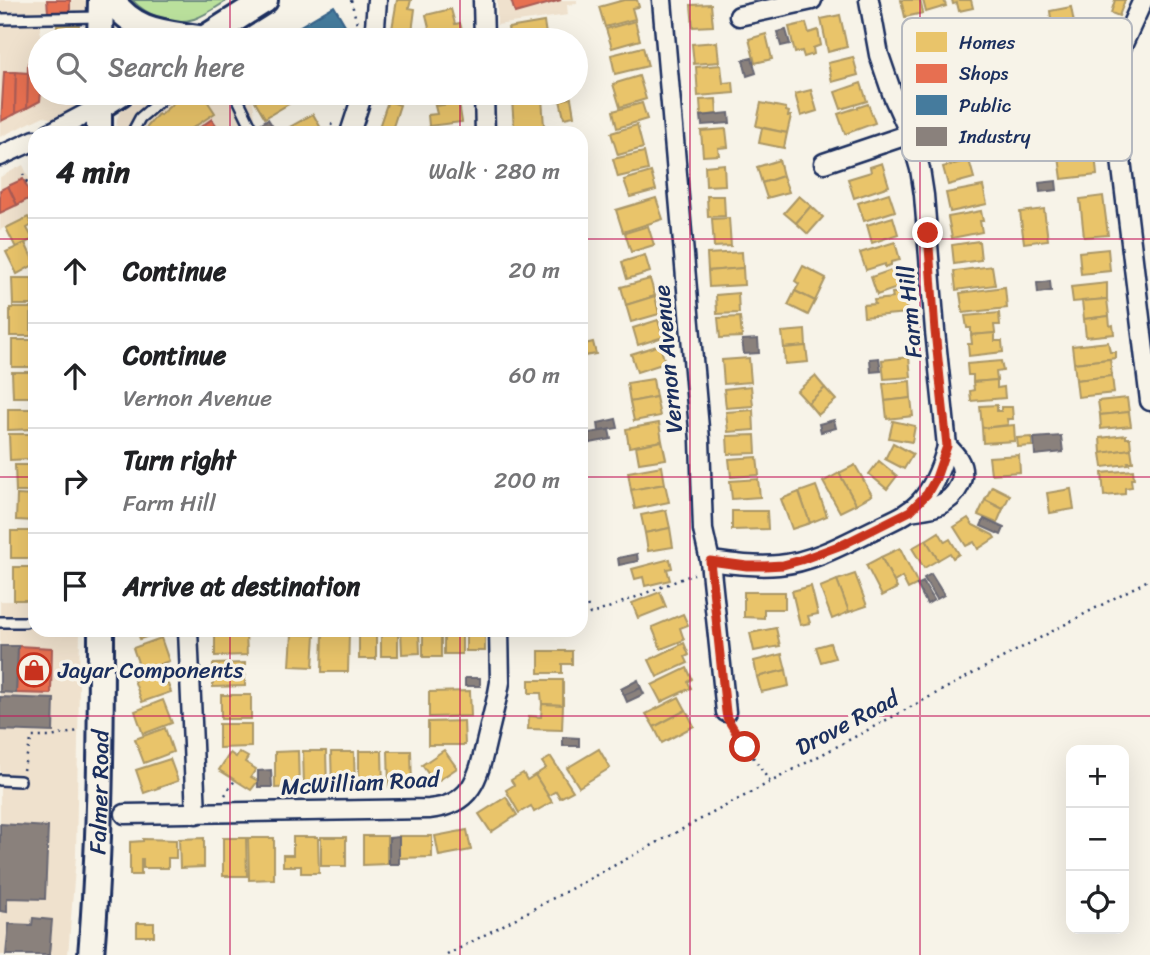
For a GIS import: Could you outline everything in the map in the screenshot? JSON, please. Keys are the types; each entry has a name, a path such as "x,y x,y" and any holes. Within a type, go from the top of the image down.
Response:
{"main road":[{"path":"222,28 265,0"},
{"path":"104,14 127,17 146,28"},
{"path":"99,105 99,126"},
{"name":"Falmer Road","path":"91,955 98,827 101,637"}],"street":[{"path":"368,28 377,0"},
{"path":"483,0 484,28"},
{"name":"Vernon Avenue","path":"663,0 700,440 703,530 710,566 726,712"},
{"path":"739,16 812,0"},
{"name":"Farm Hill","path":"869,0 879,55 902,116"},
{"path":"1132,24 1143,0"},
{"path":"60,126 92,105"},
{"path":"352,126 359,105"},
{"path":"484,105 485,126"},
{"path":"824,163 902,137"},
{"path":"0,156 28,143"},
{"name":"Farm Hill","path":"910,511 927,494 936,478 947,446 924,195 918,161"},
{"path":"1121,161 1150,401"},
{"name":"Farm Hill","path":"710,566 792,563 844,544 910,511 941,505 957,491 962,476 957,457 947,446"},
{"path":"188,637 196,814"},
{"name":"McWilliam Road","path":"125,814 447,806 469,790 479,773 500,682 499,637"}],"lane":[{"path":"0,19 104,14"},
{"path":"136,126 140,118 155,105"},
{"path":"241,105 251,126"},
{"path":"0,622 25,622"},
{"path":"0,780 20,781"}],"path":[{"path":"351,0 363,28"},
{"path":"23,174 28,182"},
{"path":"588,608 590,614 598,612 710,566"},
{"name":"Drove Road","path":"447,955 1150,579"},
{"path":"726,712 727,718 769,782"},
{"path":"20,781 32,737 51,737 82,730"},
{"path":"222,801 235,780"}],"shaded area":[{"path":"0,0 92,0 92,21 40,22 40,28 28,28 28,105 80,105 53,120 44,116 0,137"},
{"path":"497,0 577,0 577,4 567,5 568,15 497,25"},
{"path":"130,105 254,105 256,126 116,126 121,110"},
{"path":"23,165 28,176 28,216 0,230 0,177"},
{"path":"0,601 28,601 28,637 80,637 76,856 68,955 0,955"}],"green space":[{"path":"132,0 228,0 198,17 177,21 152,15"}],"building: Homes":[{"path":"397,0 411,0 409,8 415,9 413,28 392,28"},
{"path":"624,0 637,0 639,7 632,8 635,19 605,27 599,7"},
{"path":"901,0 920,0 923,13 905,17"},
{"path":"923,0 944,0 946,6 926,12"},
{"path":"952,0 971,0 973,8 959,11 957,3 953,4"},
{"path":"1115,0 1125,0 1119,16 1111,13"},
{"path":"711,4 713,26 693,27 691,5"},
{"path":"1071,7 1073,18 1051,18 1050,11"},
{"path":"451,9 455,24 460,23 461,28 429,28 426,15"},
{"path":"840,15 847,47 828,52 821,19"},
{"path":"635,21 640,40 612,48 606,29"},
{"path":"544,22 545,28 508,28"},
{"path":"806,23 809,33 818,30 821,45 813,48 814,54 804,57 802,51 795,53 789,27"},
{"path":"57,25 79,25 79,28 57,28"},
{"path":"766,34 772,59 755,63 749,39"},
{"path":"717,42 719,62 694,64 692,44"},
{"path":"643,47 648,66 615,74 611,55"},
{"path":"853,57 858,75 832,82 828,63"},
{"path":"721,65 723,83 733,82 734,93 698,96 696,67"},
{"path":"639,76 646,99 620,107 613,84"},
{"path":"861,83 867,101 841,109 835,92"},
{"path":"811,90 817,111 801,116 795,94"},
{"path":"716,99 717,114 701,116 700,100"},
{"path":"642,103 647,119 617,128 613,111"},
{"path":"761,103 786,108 788,116 791,116 787,133 756,126"},
{"path":"868,104 875,123 845,134 838,114"},
{"path":"171,105 210,105 215,113 196,126 148,126"},
{"path":"257,105 287,105 265,118"},
{"path":"387,105 400,105 393,126 379,126"},
{"path":"459,105 462,122 429,126 428,115 437,114 435,106"},
{"path":"512,105 542,105 544,126 514,126"},
{"path":"561,105 572,105 574,116 564,118"},
{"path":"313,114 320,126 292,126"},
{"path":"637,125 643,148 618,155 611,133"},
{"path":"762,128 787,133 784,148 759,143"},
{"path":"726,129 728,147 718,148 719,155 703,156 701,131"},
{"path":"644,152 648,170 618,177 613,159"},
{"path":"779,160 783,176 762,183 757,167"},
{"path":"969,161 974,178 948,185 943,167"},
{"path":"1060,161 1096,161 1097,175 1062,179"},
{"path":"882,163 889,186 854,198 848,179 871,172 870,167"},
{"path":"724,164 725,185 706,186 705,166"},
{"path":"651,172 656,190 630,197 624,180"},
{"path":"783,176 789,192 767,198 762,183"},
{"path":"983,186 987,204 950,212 946,193"},
{"path":"889,193 895,211 864,221 858,203"},
{"path":"707,196 724,196 725,216 708,217"},
{"path":"799,196 811,206 796,223 784,213"},
{"path":"1103,196 1108,235 1084,237 1080,199"},
{"path":"656,198 663,219 623,232 616,210"},
{"path":"811,206 823,217 808,234 796,223"},
{"path":"1044,209 1048,240 1024,243 1020,212"},
{"path":"981,211 982,232 952,238 948,217"},
{"path":"28,217 28,242 16,248 6,228"},
{"path":"893,217 898,234 872,243 867,225"},
{"path":"729,218 731,246 714,247 712,219"},
{"path":"648,226 654,245 631,252 625,233"},
{"path":"979,241 981,260 954,264 952,245"},
{"path":"895,242 900,260 885,267 885,264 866,270 860,253"},
{"path":"25,243 28,249 28,268 17,274 6,252"},
{"path":"1108,249 1110,271 1081,274 1079,252"},
{"path":"742,252 743,268 708,271 707,254"},
{"path":"645,255 650,272 627,279 622,262"},
{"path":"803,266 826,278 815,301 795,291 799,284 795,281"},
{"path":"992,266 995,285 956,290 954,271"},
{"path":"743,268 744,285 709,287 708,271"},
{"path":"897,268 903,286 877,295 871,277"},
{"path":"12,278 28,278 28,305 13,305"},
{"path":"650,279 655,296 626,305 621,287"},
{"path":"1107,283 1107,299 1073,302 1071,287"},
{"path":"1005,287 1007,308 963,313 960,293"},
{"path":"795,291 815,301 808,315 788,305"},
{"path":"905,292 907,313 864,317 863,305 875,304 874,300 893,298 892,293"},
{"path":"738,293 739,313 717,314 716,295"},
{"path":"655,296 659,314 631,322 626,305"},
{"path":"1107,299 1109,316 1084,319 1082,301"},
{"path":"10,308 28,308 28,336 10,336"},
{"path":"999,313 1000,325 994,325 995,333 971,335 971,328 967,328 965,316"},
{"path":"1109,316 1114,334 1086,337 1084,319"},
{"path":"740,317 742,337 720,338 718,318"},
{"path":"658,320 663,337 638,345 633,328"},
{"path":"805,330 806,346 784,348 782,332"},
{"path":"995,333 995,341 1002,341 1003,352 969,356 968,344 972,344 971,335"},
{"path":"12,340 28,340 28,367 12,367"},
{"path":"593,342 596,354 588,355 588,343"},
{"path":"1108,342 1110,352 1116,352 1116,358 1074,363 1072,346"},
{"path":"660,345 665,363 637,372 631,354"},
{"path":"806,346 808,362 785,364 784,348"},
{"path":"909,357 911,377 884,379 882,360"},
{"path":"749,358 751,382 724,384 722,360"},
{"path":"1110,359 1112,376 1076,380 1074,363"},
{"path":"1001,361 1003,371 996,372 997,380 973,382 973,375 968,375 967,364"},
{"path":"12,372 28,372 28,397 13,397"},
{"path":"815,376 825,388 808,403 797,391"},
{"path":"1112,376 1114,393 1078,397 1076,380"},
{"path":"653,379 656,397 630,402 627,383"},
{"path":"997,380 997,388 1004,387 1005,398 971,401 973,382"},
{"path":"910,381 911,398 885,401 883,384"},
{"path":"751,386 753,406 726,408 724,389"},
{"path":"825,388 836,400 818,415 808,403"},
{"path":"656,397 660,416 634,421 630,402"},
{"path":"911,398 913,416 887,419 885,401"},
{"path":"1127,398 1129,412 1100,415 1098,401"},
{"path":"997,405 997,411 1001,411 1001,407 1012,407 1013,419 1007,419 1008,425 982,428 980,406"},
{"path":"8,409 28,409 28,429 8,430"},
{"path":"753,410 754,430 728,432 726,412"},
{"path":"1129,412 1131,426 1101,429 1100,415"},
{"path":"893,421 915,426 912,442 889,438"},
{"path":"659,423 662,441 629,447 626,429"},
{"path":"1014,425 1015,441 983,443 982,428"},
{"path":"9,434 28,434 28,459 10,460"},
{"path":"755,435 756,453 728,454 727,436"},
{"path":"1126,435 1126,438 1130,438 1131,449 1101,453 1100,438"},
{"path":"1032,437 1032,446 1018,447 1017,438"},
{"path":"662,441 666,459 639,463 636,446"},
{"path":"893,443 913,454 904,469 885,459"},
{"path":"1131,449 1133,462 1103,467 1101,453"},
{"path":"1019,455 1020,472 991,474 989,457"},
{"path":"757,457 759,475 731,477 729,459"},
{"path":"879,461 897,476 887,489 869,474"},
{"path":"15,465 28,465 28,492 16,492"},
{"path":"855,465 872,495 856,504 839,473"},
{"path":"662,466 665,484 631,490 628,472"},
{"path":"1133,470 1132,487 1125,488 1125,494 1104,496 1102,473"},
{"path":"839,473 856,504 840,512 823,482"},
{"path":"758,479 760,497 732,499 730,481"},
{"path":"665,484 669,502 635,509 631,490"},
{"path":"816,486 827,516 810,523 799,492"},
{"path":"992,486 1010,495 1003,509 985,500"},
{"path":"1071,489 1074,509 1050,513 1047,493"},
{"path":"799,492 810,523 792,529 781,499"},
{"path":"17,495 28,496 28,521 16,520"},
{"path":"985,500 1003,509 997,523 978,515"},
{"path":"666,510 670,528 645,533 641,515"},
{"path":"732,511 767,511 768,529 732,530"},
{"path":"968,518 973,525 995,538 978,549 974,542 966,546 954,527"},
{"path":"670,528 673,547 648,551 645,533"},
{"path":"11,531 28,531 28,558 11,558"},
{"path":"939,532 945,542 950,539 959,554 953,558 950,553 938,560 926,540"},
{"path":"926,540 938,560 924,568 912,548"},
{"path":"900,548 918,584 908,589 902,577 894,582 881,557"},
{"path":"881,557 897,588 882,596 866,565"},
{"path":"670,559 672,568 667,569 670,580 645,586 643,577 635,579 632,569"},
{"path":"14,567 28,567 28,600 14,600"},
{"path":"855,574 867,606 849,612 837,580"},
{"path":"837,580 849,612 832,619 820,587"},
{"path":"811,586 818,614 808,616 810,623 800,625 792,591"},
{"path":"660,592 666,607 638,618 632,603"},
{"path":"744,592 785,592 785,609 764,609 764,618 744,617"},
{"path":"683,614 688,625 680,628 684,640 661,649 652,627"},
{"path":"776,628 780,646 754,651 750,633"},
{"path":"215,637 246,637 247,655 215,656"},
{"path":"292,637 315,637 313,667 290,666"},
{"path":"323,637 349,637 348,672 322,672"},
{"path":"359,637 376,637 376,659 359,659"},
{"path":"381,637 398,637 398,656 381,656"},
{"path":"401,637 419,637 420,653 402,654"},
{"path":"423,637 441,637 441,657 423,657"},
{"path":"444,637 462,637 462,654 444,654"},
{"path":"466,637 485,637 485,651 466,651"},
{"path":"161,638 169,661 141,671 133,648"},
{"path":"684,643 689,655 685,657 688,663 657,677 649,660"},
{"path":"830,643 835,658 821,662 816,647"},
{"path":"539,651 572,651 572,664 562,664 562,673 539,673"},
{"path":"782,654 786,670 757,677 754,661"},
{"path":"245,663 245,686 213,687 213,664"},
{"path":"687,668 692,679 688,682 691,688 661,702 652,685"},
{"path":"162,669 171,692 142,702 134,680"},
{"path":"786,670 789,686 761,692 757,677"},
{"path":"529,680 563,680 563,705 542,704 541,693 529,693"},
{"path":"470,691 471,716 429,717 429,692"},
{"path":"221,695 251,695 251,719 221,719"},
{"path":"679,697 686,710 654,727 646,714"},
{"path":"163,700 172,723 143,734 135,711"},
{"path":"542,704 563,705 562,730 528,729 529,716 541,717"},
{"path":"686,710 694,726 662,743 654,727"},
{"path":"464,721 465,745 428,745 428,722"},
{"path":"219,724 251,724 251,747 219,748"},
{"path":"165,728 173,752 144,763 135,739"},
{"path":"599,749 610,768 579,787 567,768"},
{"path":"444,750 457,768 439,780 435,774 431,778 422,765"},
{"path":"298,751 299,787 275,788 275,752"},
{"path":"303,751 326,751 327,787 304,787"},
{"path":"359,751 382,751 383,787 359,787"},
{"path":"388,751 411,751 412,786 389,787"},
{"path":"239,752 248,757 245,762 256,769 251,777 258,781 251,790 219,770 230,753 236,757"},
{"path":"331,752 354,752 355,788 332,788"},
{"path":"551,757 573,791 560,798 556,791 548,796 535,775 546,768 542,762"},
{"path":"170,759 178,781 144,793 136,770"},
{"path":"523,773 527,780 535,775 552,802 534,812 531,806 519,813 506,790 514,785 511,780"},
{"path":"506,797 517,815 491,832 479,814"},
{"path":"467,830 471,850 439,856 435,836"},
{"path":"363,836 387,836 387,864 363,865"},
{"path":"399,836 432,836 432,857 399,858"},
{"path":"293,837 318,837 319,873 301,873 301,866 283,866 283,855 293,855"},
{"path":"321,837 346,837 346,866 321,866"},
{"path":"204,838 204,867 180,868 179,839"},
{"path":"223,838 246,838 247,876 223,876"},
{"path":"248,838 274,838 274,879 249,880"},
{"path":"143,839 176,840 176,858 168,858 168,868 143,868 141,859 141,875 130,875 130,842"},
{"path":"137,923 154,923 154,936 137,936"}],"building: Shops":[{"path":"47,0 70,0 70,12 48,12"},
{"path":"511,0 561,0 515,13"},
{"path":"4,72 16,72 15,114 1,121"},
{"path":"16,72 28,73 27,108 15,114"},
{"path":"212,119 216,125 214,126 202,126"},
{"path":"23,179 28,189 28,199 17,205 8,186"},
{"path":"8,186 17,205 0,213 0,190"},
{"name":"Jayar Components","path":"18,646 52,648 51,694 16,693"}],"building: Public":[{"path":"334,6 347,28 297,28"}],"building: Industry":[{"path":"786,30 790,44 781,46 777,32"},
{"path":"752,58 756,73 747,76 743,60"},
{"path":"729,113 730,123 702,125 701,116"},
{"path":"268,119 272,126 257,126"},
{"path":"1056,181 1057,190 1040,192 1039,183"},
{"path":"1050,281 1051,291 1038,293 1037,283"},
{"path":"758,339 759,353 744,354 742,340"},
{"path":"879,358 881,371 871,372 870,359"},
{"path":"616,419 618,428 599,431 598,423"},
{"path":"834,420 836,428 821,432 819,424"},
{"path":"609,430 611,439 590,443 588,433"},
{"path":"1061,436 1063,452 1035,455 1034,438"},
{"path":"984,519 1004,528 1001,535 981,526"},
{"path":"637,554 638,561 619,565 618,558"},
{"path":"931,574 944,595 937,599 924,578"},
{"path":"923,582 934,600 927,604 917,585"},
{"path":"0,646 18,646 16,693 0,692"},
{"path":"465,678 480,678 480,686 465,686"},
{"path":"638,680 641,688 624,695 621,689"},
{"path":"641,688 644,694 627,702 624,695"},
{"path":"0,697 54,699 53,732 0,730"},
{"path":"563,737 579,738 579,746 563,746"},
{"path":"271,770 272,787 258,787 258,771"},
{"path":"0,824 48,827 45,899 7,898 7,912 0,911"},
{"path":"399,837 399,864 389,864 389,838"},
{"path":"33,918 52,920 49,955 6,955 9,924 32,925"}],"place":[{"name":"Jayar Components","path":"34,670"}],"route":[{"path":"745,747 727,718 710,561 765,566 801,560 844,544 910,511 927,494 936,478 947,446 928,233"}]}
